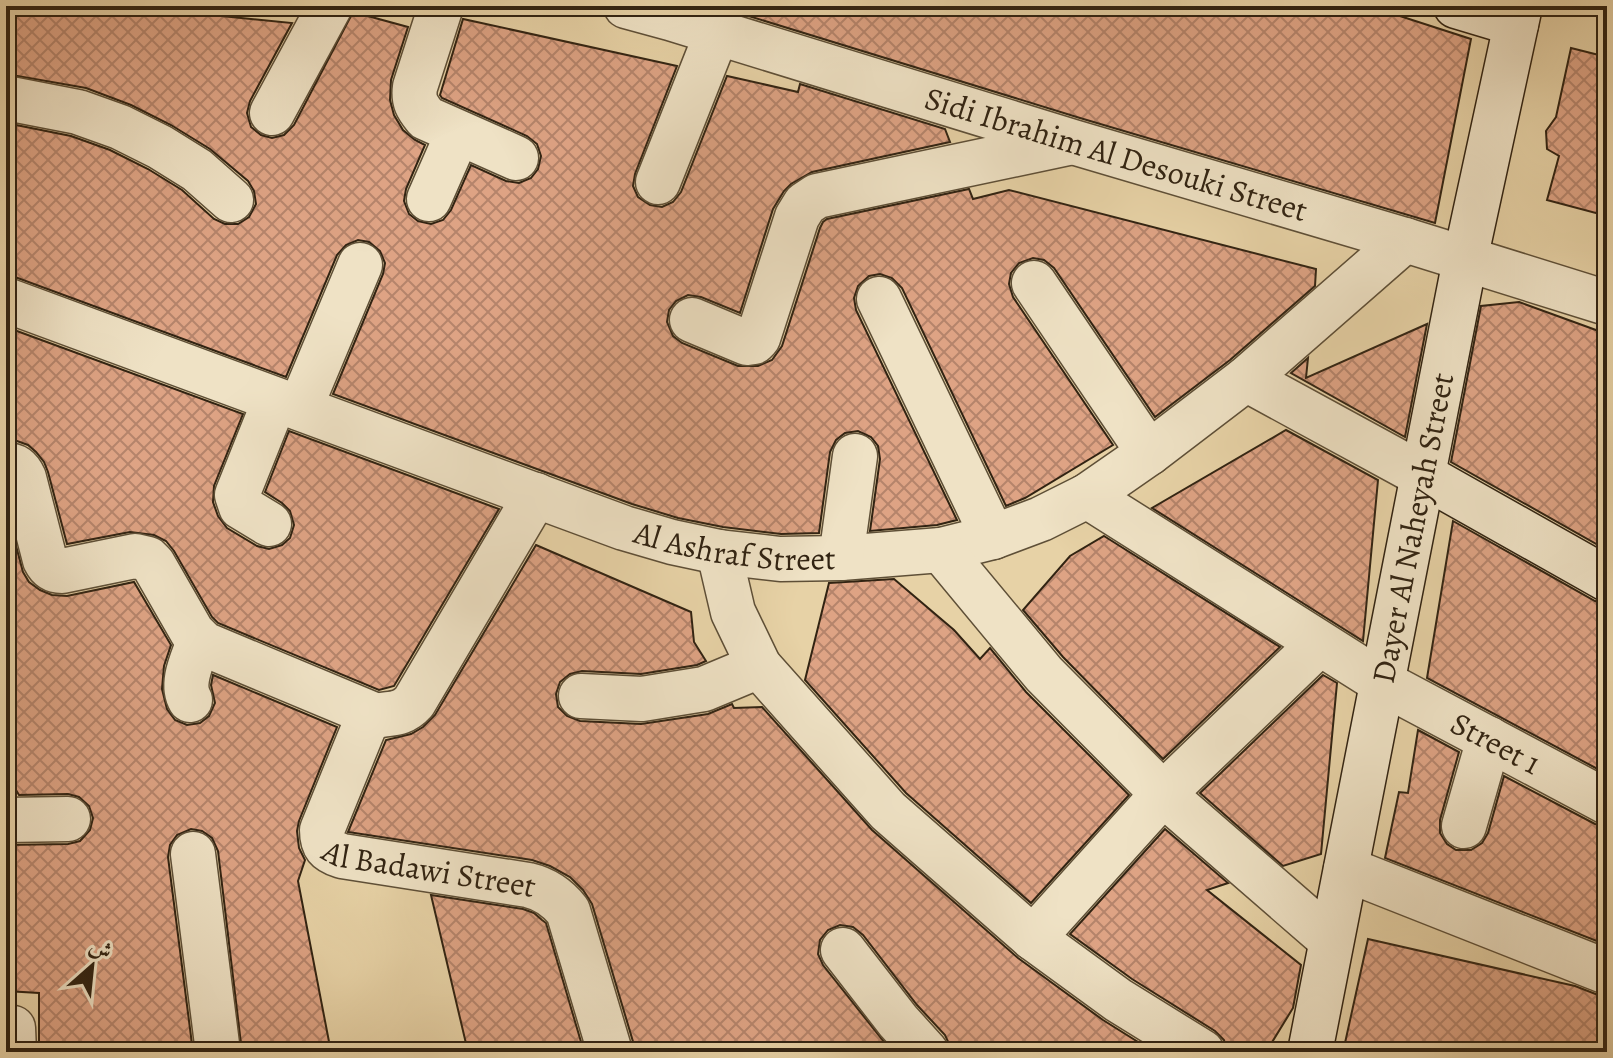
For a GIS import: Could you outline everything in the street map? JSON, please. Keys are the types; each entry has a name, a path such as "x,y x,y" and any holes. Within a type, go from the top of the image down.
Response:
{"street":[{"path":"272,113 330,6"},
{"path":"441,6 415,87 414,98 418,109 426,118 516,158"},
{"name":"Sidi Ibrahim Al Desouki Street","path":"626,6 671,12 717,33 1607,303"},
{"path":"1456,6 1518,15"},
{"name":"Dayer Al Naheyah Street","path":"1310,1052 1465,260 1518,15"},
{"path":"658,182 717,33"},
{"path":"6,98 78,112 120,127 197,170 231,200"},
{"path":"429,199 458,133"},
{"path":"692,320 747,343 754,342 758,338 797,217 805,204 817,196 1073,142"},
{"name":"Al Ashraf Street","path":"6,300 624,528 719,552 780,559 841,558 941,550 993,537 1041,519 1087,496 1246,379 1405,240"},
{"path":"269,524 241,507 237,495 360,265"},
{"path":"1034,283 1149,453"},
{"path":"879,299 993,537"},
{"path":"1246,379 1607,579"},
{"path":"841,558 855,456"},
{"path":"6,465 20,470 24,478 49,567 62,571 135,556 148,559 199,641 374,715 400,713 414,702 536,495"},
{"name":"Street 1","path":"1087,496 1383,683 1607,802"},
{"path":"941,550 1044,674 1163,794 1331,940"},
{"path":"719,552 733,612 759,666 888,811 1033,938 1118,1000 1202,1052"},
{"path":"190,700 185,685 199,641"},
{"path":"1033,938 1163,794 1319,644"},
{"path":"581,696 642,699 704,689 759,666"},
{"name":"Al Badawi Street","path":"374,715 364,727 322,830 322,842 330,852 342,856 528,885 540,888 561,901 568,911 610,1052"},
{"path":"1464,826 1489,739"},
{"path":"6,820 68,819"},
{"path":"193,854 218,1052"},
{"path":"1346,869 1607,972"},
{"path":"843,950 926,1052"}],"building":[{"path":"6,6 122,6 292,23 250,101 247,113 251,127 261,135 272,138 284,135 294,125 353,12 408,27 391,80 390,100 403,130 425,145 404,201 409,214 418,221 431,224 443,220 451,210 471,165 506,181 519,183 531,178 538,169 541,156 537,144 527,136 440,95 463,19 677,66 635,174 633,186 638,197 650,205 662,207 673,202 681,192 727,76 798,92 800,84 945,129 950,142 812,172 791,184 773,209 740,313 701,297 688,295 676,301 669,310 667,322 673,336 682,343 738,366 758,366 772,360 782,346 823,222 969,189 973,199 1009,190 1316,269 1315,286 1230,360 1155,417 1054,268 1044,260 1033,258 1019,263 1011,273 1009,284 1013,297 1113,445 1025,498 1006,506 902,288 892,278 880,274 869,276 858,286 854,298 856,310 957,520 937,525 870,531 880,459 878,446 871,437 858,431 845,433 836,440 830,452 819,533 781,534 678,518 333,394 383,274 385,263 380,251 369,242 358,240 346,245 337,255 286,377 6,276 6,123 71,136 110,150 182,190 214,219 225,224 238,224 249,217 256,204 248,181 210,149 171,125 86,88 6,74"},
{"path":"740,6 1369,6 1471,39 1435,223 739,13"},
{"path":"1571,48 1607,57 1607,216 1547,200 1559,156 1547,149 1546,131 1556,117"},
{"path":"1519,302 1607,334 1607,550 1451,462 1481,306"},
{"path":"1427,324 1405,437 1291,373 1308,358 1306,378"},
{"path":"6,327 243,414 214,486 213,502 227,528 257,546 269,549 282,545 290,538 294,525 290,511 265,492 289,431 499,509 394,686 379,690 218,623 174,551 166,541 154,535 130,532 67,544 44,462 28,445 6,440"},
{"path":"1286,430 1378,480 1363,641 1152,508"},
{"path":"6,508 23,572 29,582 40,590 67,596 134,582 171,645 164,666 162,689 167,709 175,720 187,725 200,723 209,716 215,703 211,685 213,675 337,727 297,831 299,848 305,860 298,881 331,1052 242,1052 218,851 212,838 202,831 191,829 177,835 170,845 168,857 193,1052 39,1052 39,993 6,991 6,845 80,841 90,830 93,818 89,806 79,797 68,794 19,795 16,790 15,711 6,713"},
{"path":"1453,521 1595,601 1607,604 1607,774 1427,678"},
{"path":"1104,536 1280,647 1163,759 1063,657 1023,610 1070,556"},
{"path":"536,545 691,612 694,642 706,661 641,674 582,671 570,674 560,682 556,694 558,707 567,716 580,721 641,724 708,714 732,704 734,708 762,707 872,830 1018,958 1103,1020 1154,1052 950,1052 945,1035 917,1005 863,935 853,927 840,925 828,930 820,940 818,954 823,965 892,1052 634,1052 592,904 570,877 532,860 348,832 386,740 411,734 435,715"},
{"path":"894,579 954,630 980,659 990,648 1026,692 1129,795 1031,903 906,793 805,680 829,583"},
{"path":"1323,675 1337,683 1321,854 1283,866 1200,793"},
{"path":"1418,730 1459,752 1440,820 1440,833 1447,844 1456,850 1471,850 1482,843 1488,833 1504,776 1595,824 1607,827 1607,945 1385,858 1399,792 1408,793"},
{"path":"1165,829 1228,883 1207,890 1301,965 1293,1008 1266,1052 1227,1052 1224,1040 1215,1031 1132,979 1070,934"},
{"path":"431,895 523,909 546,923 584,1052 468,1052"},
{"path":"1368,939 1607,996 1607,1025 1601,1052 1343,1052"}]}
